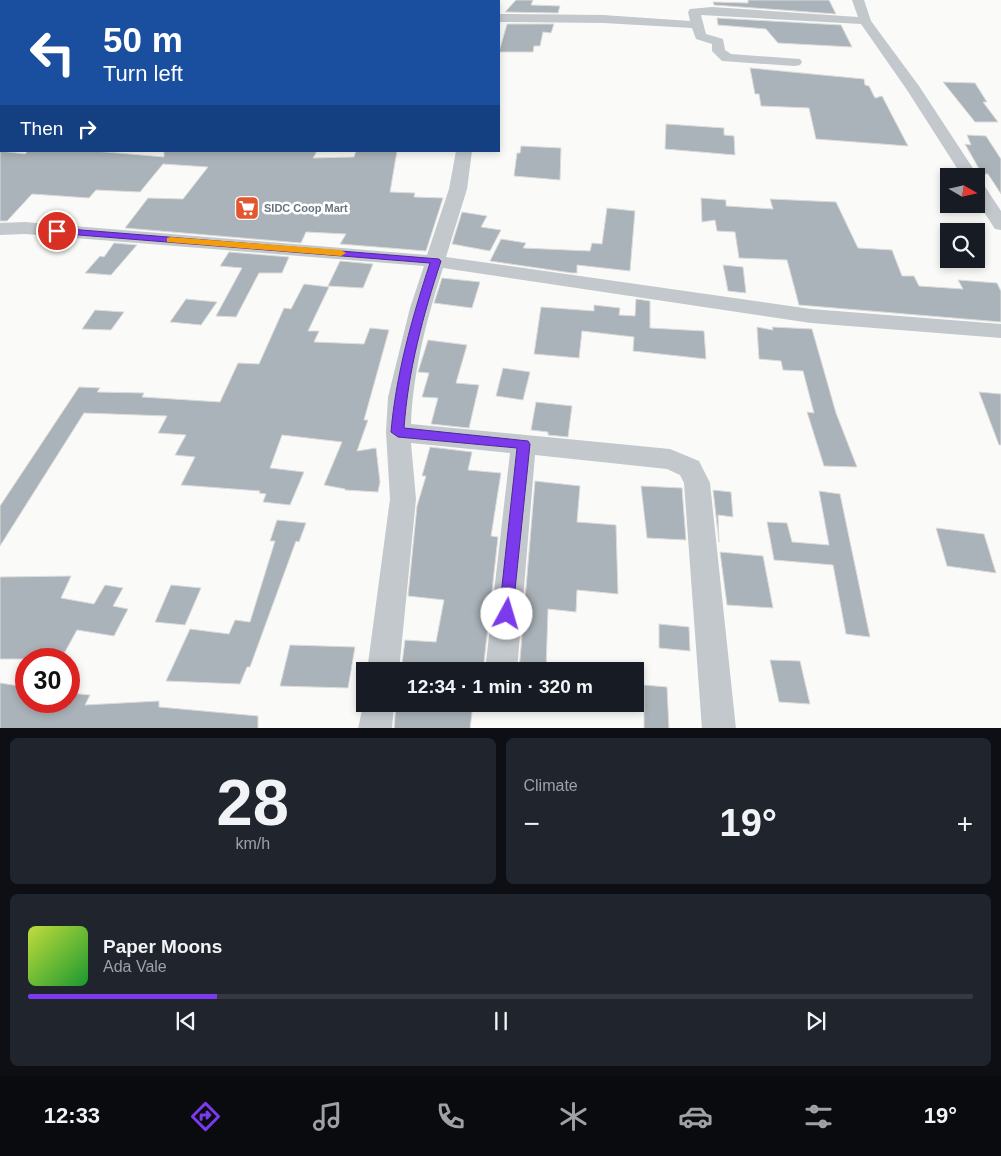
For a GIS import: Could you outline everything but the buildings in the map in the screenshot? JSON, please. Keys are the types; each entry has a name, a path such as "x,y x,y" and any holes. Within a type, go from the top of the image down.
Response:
{"street":[{"path":"858,0 865,21 914,89 965,168"},
{"path":"795,62 727,58 719,51 718,42 700,36 694,12 865,21"},
{"path":"500,18 594,19 697,25"},
{"path":"384,662 403,500 398,432 400,398 420,308 458,189 464,152"},
{"path":"985,200 1001,225"},
{"path":"0,229 25,228 436,261 811,316 1001,331"},
{"path":"398,432 670,459 682,462 690,468 697,482 719,728"},
{"path":"502,662 523,444"},
{"path":"375,728 377,712"}],"slow traffic":[{"path":"171,240 341,253"}],"place":[{"name":"SIDC Coop Mart","path":"247,208"}],"route":[{"path":"57,231 436,261 420,308 404,379 400,398 398,432 523,444 507,614"}]}
